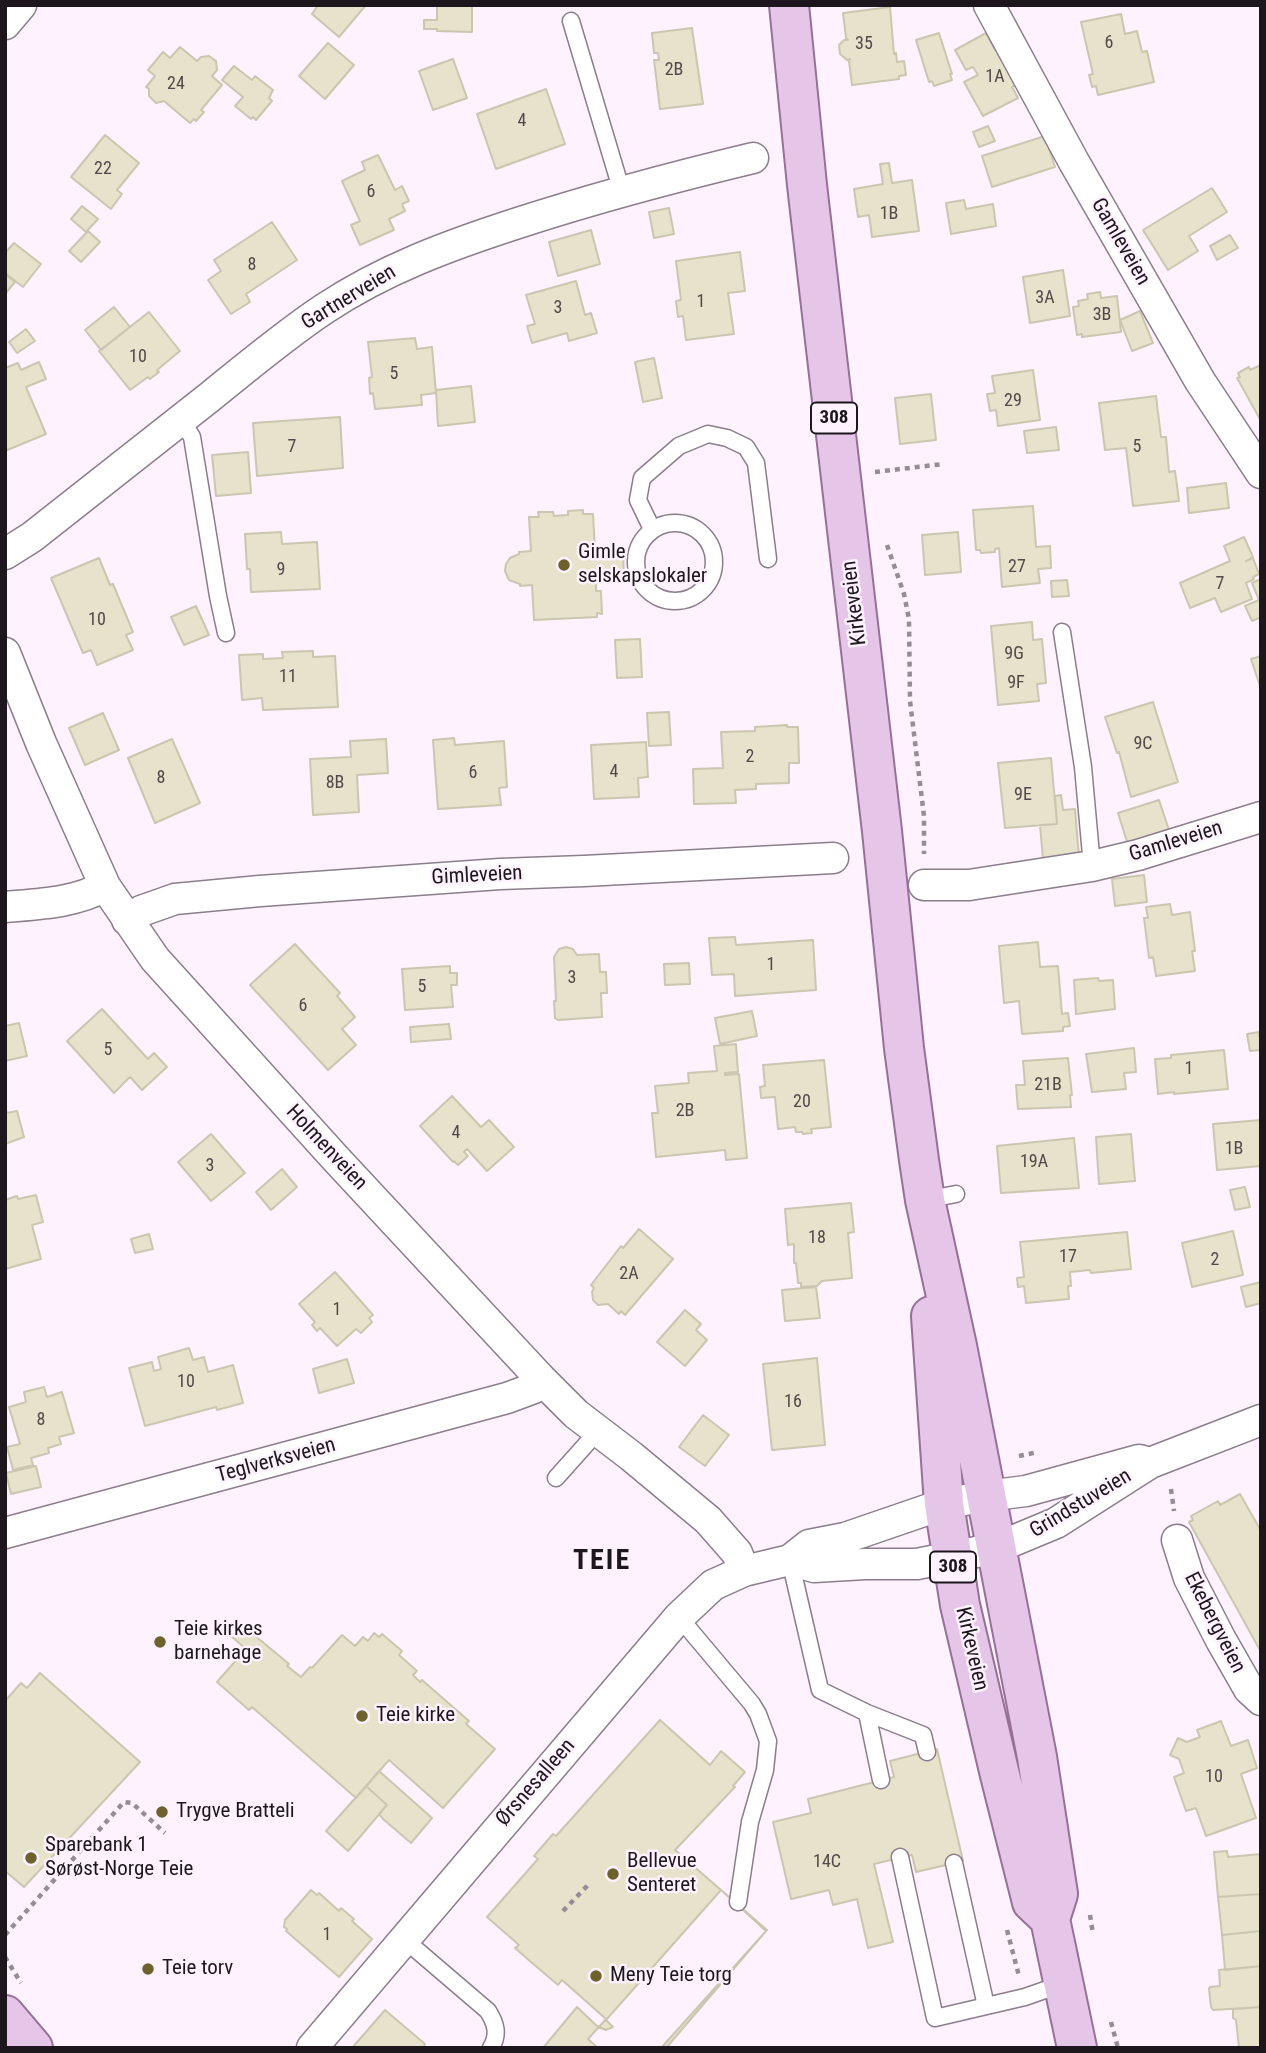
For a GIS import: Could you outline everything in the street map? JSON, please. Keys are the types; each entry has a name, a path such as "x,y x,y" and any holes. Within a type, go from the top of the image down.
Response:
{"main road":[{"name":"Kirkeveien","path":"789,5 904,1048 941,1197 957,1346 965,1500 973,1554 960,1605 1032,1902 1050,1919 1077,2048"},
{"path":"5,2015 33,2048"}],"street":[{"path":"5,24 21,5"},
{"name":"Gamleveien","path":"989,5 1074,162 1187,357 1261,473"},
{"name":"Gartnerveien","path":"5,554 32,537 324,309 374,281 445,247 562,209 753,158"},
{"name":"Holmenveien","path":"5,653 41,743 105,886 155,959 541,1379 576,1414 708,1520 737,1553 744,1571"},
{"name":"Gamleveien","path":"1092,866 1138,855 1261,817"},
{"name":"Gimleveien","path":"127,920 141,911 174,899 260,891 500,874 833,858"},
{"path":"924,885 969,885 1092,866"},
{"path":"5,907 51,904 94,892 105,886"},
{"name":"Teglverksveien","path":"6,1529 507,1398 534,1388 541,1379"},
{"name":"Grindstuveien","path":"973,1554 1056,1523 1150,1463 1261,1420"},
{"name":"Grindstuveien","path":"965,1500 1026,1491 1139,1460 1150,1463"},
{"name":"Ørsnesalleen","path":"312,2048 678,1617 713,1585 744,1571 790,1560 809,1545 845,1538 965,1500"},
{"name":"Ekebergveien","path":"1177,1540 1189,1578 1221,1640 1249,1689 1261,1700"},
{"name":"Ørsnesalleen","path":"790,1560 814,1567 917,1564 973,1554"}],"lane":[{"path":"571,21 622,192"},
{"path":"181,419 192,437 226,633"},
{"path":"652,529 638,500 642,478 679,446 708,434 727,438 746,447 756,463 768,559"},
{"path":"679,522 694,527 705,535 715,562 712,577 704,589 692,597 677,601 663,600 650,593 640,582 635,568 636,553 641,539 652,529 665,523 679,522"},
{"path":"1062,632 1083,767 1092,866"},
{"path":"556,1478 598,1431"},
{"path":"790,1560 820,1690 867,1713 923,1735 927,1752"},
{"path":"678,1617 752,1704 768,1741 765,1770 750,1822 738,1902"},
{"path":"867,1713 881,1780"},
{"path":"900,1857 935,2018 1025,1997 1062,1984"},
{"path":"954,1863 986,2006"},
{"path":"405,1940 488,2011 497,2036 491,2048"}],"path":[{"path":"874,472 943,464"},
{"path":"5,1935 124,1802 132,1803 165,1833"},
{"path":"562,1911 588,1885"}],"building":[{"path":"318,5 366,5 339,37 312,14"},
{"path":"437,5 472,5 472,32 424,29 424,20 437,20"},
{"path":"890,7 894,54 896,53 897,62 904,61 906,75 899,76 899,79 852,85 850,59 847,60 840,54 839,45 848,40 843,13"},
{"path":"1121,14 1125,34 1137,31 1142,52 1147,51 1154,82 1098,95 1096,86 1092,87 1089,75 1093,74 1081,22"},
{"path":"692,28 703,104 660,109 654,60 659,60 658,53 654,53 652,33"},
{"path":"939,33 952,80 934,86 932,81 929,82 916,40"},
{"path":"986,33 995,50 1000,47 1020,83 1012,87 1018,98 983,116 964,82 978,75 973,67 966,70 955,50"},
{"path":"328,43 354,65 325,99 299,76"},
{"path":"180,47 197,61 201,57 209,56 216,61 217,70 212,76 222,85 201,110 204,112 196,121 194,119 190,123 164,101 156,103 149,96 149,89 146,87 155,76 148,70 163,52 170,58"},
{"path":"453,59 467,98 433,110 419,71"},
{"path":"234,66 252,80 255,76 273,90 269,98 272,101 256,120 235,106 243,97 222,80"},
{"path":"546,89 565,144 496,169 477,114"},
{"path":"988,126 995,141 979,147 973,132"},
{"path":"105,135 139,163 117,190 122,194 111,209 71,177"},
{"path":"1045,136 1055,167 992,187 982,156"},
{"path":"378,155 395,190 402,186 409,201 402,204 405,211 389,219 394,230 360,245 351,225 360,221 342,181 365,170 362,162"},
{"path":"889,163 892,183 912,180 919,231 872,237 869,215 858,217 854,189 883,184 880,164"},
{"path":"1212,188 1227,212 1189,236 1198,251 1168,270 1143,230"},
{"path":"964,200 966,209 993,204 996,226 951,234 946,203"},
{"path":"82,206 98,219 86,232 71,219"},
{"path":"669,208 674,234 654,238 649,212"},
{"path":"272,222 297,260 246,294 250,302 231,314 208,280 221,271 214,260"},
{"path":"591,230 600,264 558,276 549,242"},
{"path":"88,231 100,242 81,262 69,251"},
{"path":"1230,235 1238,248 1217,260 1210,246"},
{"path":"14,243 41,264 23,287 5,273 5,253"},
{"path":"740,252 745,291 728,293 734,334 686,340 683,316 678,317 676,301 681,300 676,261"},
{"path":"1063,270 1070,316 1030,323 1023,277"},
{"path":"5,274 15,282 5,294"},
{"path":"576,281 585,315 591,313 597,333 569,341 567,333 532,343 527,326 535,324 526,295"},
{"path":"1100,292 1101,298 1117,296 1121,332 1082,337 1082,334 1077,335 1073,307 1079,306 1078,301 1088,299 1087,294"},
{"path":"114,307 130,327 101,350 85,330"},
{"path":"1140,311 1153,343 1132,351 1120,320"},
{"path":"149,312 180,351 157,370 159,372 130,390 99,351"},
{"path":"26,329 35,341 17,353 9,342"},
{"path":"415,338 417,349 432,347 436,393 421,395 422,405 375,409 373,393 370,394 369,378 372,377 368,342"},
{"path":"654,358 662,398 643,402 635,362"},
{"path":"39,362 46,379 26,387 46,434 5,451 5,368 18,363 21,370"},
{"path":"1261,365 1261,421 1237,378 1240,377 1238,373 1249,367 1250,370"},
{"path":"1033,370 1040,420 998,426 996,410 990,411 987,394 995,393 992,376"},
{"path":"471,386 475,422 438,426 436,390"},
{"path":"931,394 936,440 900,444 895,398"},
{"path":"1156,396 1161,437 1166,437 1169,472 1175,471 1179,501 1133,506 1126,448 1105,450 1099,403"},
{"path":"340,417 343,468 257,476 253,423"},
{"path":"1056,427 1059,450 1027,453 1024,431"},
{"path":"248,452 251,493 216,496 212,455"},
{"path":"1226,483 1229,508 1189,513 1187,488"},
{"path":"1033,506 1036,547 1050,546 1051,568 1038,569 1040,583 1002,587 999,548 995,549 995,552 981,553 976,550 973,510"},
{"name":"Gimle selskapslokaler","path":"583,510 583,514 593,514 595,550 623,549 624,580 596,581 596,591 601,591 602,614 597,613 597,617 534,620 532,585 520,586 509,580 505,571 506,564 519,552 531,551 529,517 539,517 538,512 553,512 554,516"},
{"path":"281,532 282,544 317,542 320,589 251,592 245,534"},
{"path":"958,532 961,572 925,575 922,535"},
{"path":"1244,537 1253,557 1246,561 1253,558 1259,574 1246,583 1252,599 1221,612 1215,598 1190,608 1180,583 1230,561 1224,546"},
{"path":"99,558 133,632 126,635 133,650 97,665 91,650 83,653 51,578"},
{"path":"1261,579 1261,617 1252,621 1245,606 1259,600 1252,583"},
{"path":"1067,580 1069,596 1052,597 1051,581"},
{"path":"196,606 209,635 184,645 171,617"},
{"path":"1032,622 1033,640 1042,639 1046,683 1037,684 1039,701 998,705 991,626"},
{"path":"640,639 642,677 617,678 615,640"},
{"path":"313,651 313,657 335,656 338,707 263,710 262,698 242,700 239,655 263,654 263,659 283,658 282,652"},
{"path":"1261,656 1261,689 1251,659"},
{"path":"1153,702 1178,782 1131,797 1119,752 1117,753 1105,717"},
{"path":"669,712 671,745 649,746 647,713"},
{"path":"103,713 119,750 85,765 69,728"},
{"path":"755,727 798,727 799,763 789,763 789,783 756,784 756,789 735,790 736,803 694,804 693,769 723,768 721,732 755,731"},
{"path":"454,738 455,745 504,741 507,787 499,788 501,805 438,809 433,740"},
{"path":"172,739 200,803 155,823 128,758"},
{"path":"386,739 388,773 357,775 359,812 313,815 310,759 351,757 350,741"},
{"path":"646,742 648,777 638,778 639,797 594,799 591,745"},
{"path":"1051,758 1057,824 1005,828 998,763"},
{"path":"1061,795 1063,810 1075,809 1079,857 1043,860 1040,825 1057,824 1055,796"},
{"path":"1159,800 1171,836 1129,848 1118,813"},
{"path":"1144,875 1147,902 1115,906 1112,879"},
{"path":"1170,904 1172,915 1190,912 1195,971 1156,976 1153,957 1149,958 1144,918 1148,918 1146,907"},
{"path":"735,937 736,945 813,940 816,990 735,996 734,974 712,975 709,938"},
{"path":"1038,942 1040,967 1058,966 1062,1014 1068,1013 1070,1026 1063,1027 1063,1031 1022,1034 1019,1001 1004,1003 999,946"},
{"path":"295,944 340,993 337,996 355,1017 342,1029 356,1045 328,1070 250,985"},
{"path":"559,949 573,949 577,955 599,954 600,972 606,972 607,993 601,993 602,1017 555,1018 554,957"},
{"path":"689,963 690,984 665,985 664,964"},
{"path":"450,966 450,973 457,973 457,985 451,985 453,1007 405,1010 402,969"},
{"path":"1098,978 1099,981 1113,980 1115,1009 1076,1014 1074,980"},
{"path":"102,1009 148,1059 154,1053 167,1067 142,1090 130,1077 114,1093 67,1041"},
{"path":"752,1011 757,1036 720,1044 715,1018"},
{"path":"19,1023 27,1056 5,1061 5,1026"},
{"path":"449,1024 451,1039 411,1042 410,1027"},
{"path":"1259,1032 1261,1050 1250,1051 1247,1034"},
{"path":"736,1044 738,1072 725,1075 739,1074 747,1158 726,1160 725,1150 656,1157 652,1113 658,1113 655,1086 689,1083 688,1073 717,1071 714,1046"},
{"path":"1134,1048 1136,1072 1124,1073 1126,1089 1092,1092 1086,1054"},
{"path":"1224,1050 1228,1089 1158,1094 1155,1059"},
{"path":"1068,1058 1071,1107 1018,1109 1016,1085 1025,1085 1023,1061"},
{"path":"824,1060 831,1127 811,1129 812,1133 803,1134 796,1132 795,1127 778,1129 775,1097 761,1098 760,1087 765,1086 763,1065"},
{"path":"452,1096 481,1127 489,1120 514,1147 487,1171 467,1149 464,1152 468,1156 458,1165 453,1162 420,1126"},
{"path":"5,1106 7,1113 17,1111 24,1137 5,1144"},
{"path":"1261,1120 1261,1166 1217,1170 1213,1124"},
{"path":"211,1134 245,1173 211,1201 178,1162"},
{"path":"1131,1134 1135,1181 1099,1184 1096,1137"},
{"path":"1074,1138 1079,1188 1001,1193 997,1146"},
{"path":"282,1169 297,1187 271,1210 256,1192"},
{"path":"1245,1187 1250,1207 1235,1210 1230,1190"},
{"path":"36,1195 43,1222 32,1225 41,1259 5,1269 5,1200"},
{"path":"851,1203 854,1232 848,1233 852,1278 822,1281 817,1286 801,1287 794,1263 794,1244 788,1245 785,1209"},
{"path":"639,1229 673,1259 625,1315 621,1311 619,1314 608,1304 598,1305 593,1300 594,1288 591,1285 621,1246 623,1248"},
{"path":"1233,1231 1243,1275 1192,1287 1182,1243"},
{"path":"1127,1232 1131,1269 1070,1272 1069,1299 1026,1303 1024,1286 1018,1287 1017,1278 1024,1277 1020,1242"},
{"path":"149,1234 153,1249 135,1253 131,1239"},
{"path":"335,1272 373,1315 369,1318 372,1322 361,1333 356,1329 337,1346 320,1328 317,1331 312,1325 315,1322 299,1304"},
{"path":"1261,1282 1261,1303 1246,1307 1241,1287"},
{"path":"816,1287 820,1318 785,1321 782,1290"},
{"path":"685,1310 701,1324 696,1330 707,1340 685,1366 657,1342"},
{"path":"189,1348 193,1360 204,1357 208,1372 233,1365 243,1403 217,1410 216,1407 145,1426 129,1368 152,1362 154,1371 161,1369 158,1357"},
{"path":"817,1358 825,1445 772,1450 763,1364"},
{"path":"347,1359 354,1383 319,1393 313,1369"},
{"path":"44,1387 47,1397 62,1392 74,1433 59,1437 61,1444 48,1448 49,1453 31,1458 33,1465 13,1470 7,1447 20,1444 9,1407 26,1402 24,1392"},
{"path":"703,1415 729,1435 705,1466 679,1447"},
{"path":"36,1466 41,1487 11,1494 6,1473"},
{"path":"1240,1494 1261,1531 1261,1652 1189,1522 1193,1520 1191,1516 1218,1501 1220,1505"},
{"name":"Teie kirke","path":"241,1624 301,1677 342,1635 355,1646 363,1637 368,1641 374,1633 379,1637 382,1634 402,1651 399,1655 417,1671 413,1675 469,1721 466,1724 495,1749 443,1808 389,1760 356,1798 252,1707 249,1710 217,1682 246,1649 231,1636"},
{"path":"40,1673 140,1762 24,1887 5,1871 5,1701 21,1683 27,1688"},
{"name":"Bellevue Senteret","path":"660,1720 710,1765 721,1751 745,1772 733,1786 735,1787 675,1850 767,1930 661,2048 598,2048 588,2039 606,2019 562,1980 558,1985 531,1962 515,1948 519,1945 487,1917 538,1859 534,1856 553,1834 556,1836"},
{"path":"1221,1721 1231,1746 1248,1740 1257,1768 1241,1774 1256,1818 1206,1836 1196,1808 1186,1811 1174,1777 1184,1773 1179,1759 1170,1755 1178,1738 1187,1742 1200,1737 1197,1730"},
{"path":"937,1749 963,1861 916,1872 912,1855 874,1864 893,1942 868,1948 857,1899 833,1905 829,1890 791,1899 773,1822 811,1813 808,1799 894,1777 890,1761"},
{"path":"379,1771 432,1818 411,1843 379,1814 387,1805 366,1786"},
{"path":"366,1786 387,1805 348,1851 326,1831"},
{"path":"1227,1851 1228,1857 1261,1854 1261,1894 1218,1897 1214,1852"},
{"path":"311,1890 317,1895 319,1893 339,1911 341,1908 372,1939 339,1977 284,1927 285,1920"},
{"path":"721,1890 766,1931 666,2048 543,2048 577,2007 597,2026 606,2030 613,2027 606,2020"},
{"path":"1261,1894 1261,1931 1222,1935 1218,1897"},
{"path":"1261,1931 1261,1966 1225,1970 1222,1935"},
{"path":"1261,1966 1261,2007 1213,2010 1209,1989 1220,1986 1219,1970"},
{"path":"1261,2007 1261,2048 1239,2048 1233,2009"},
{"path":"385,2010 425,2044 423,2048 352,2048"}],"place":[{"name":"Gimle selskapslokaler","path":"564,565"},
{"name":"Teie kirkes barnehage","path":"160,1642"},
{"name":"Teie kirke","path":"362,1716"},
{"name":"Trygve Bratteli","path":"162,1812"},
{"name":"Sparebank 1 Sørøst-Norge Teie","path":"31,1858"},
{"name":"Bellevue Senteret","path":"613,1874"},
{"name":"Teie torv","path":"148,1969"},
{"name":"Meny Teie torg","path":"596,1976"}],"district":[{"name":"TEIE","path":"602,1562"}]}
